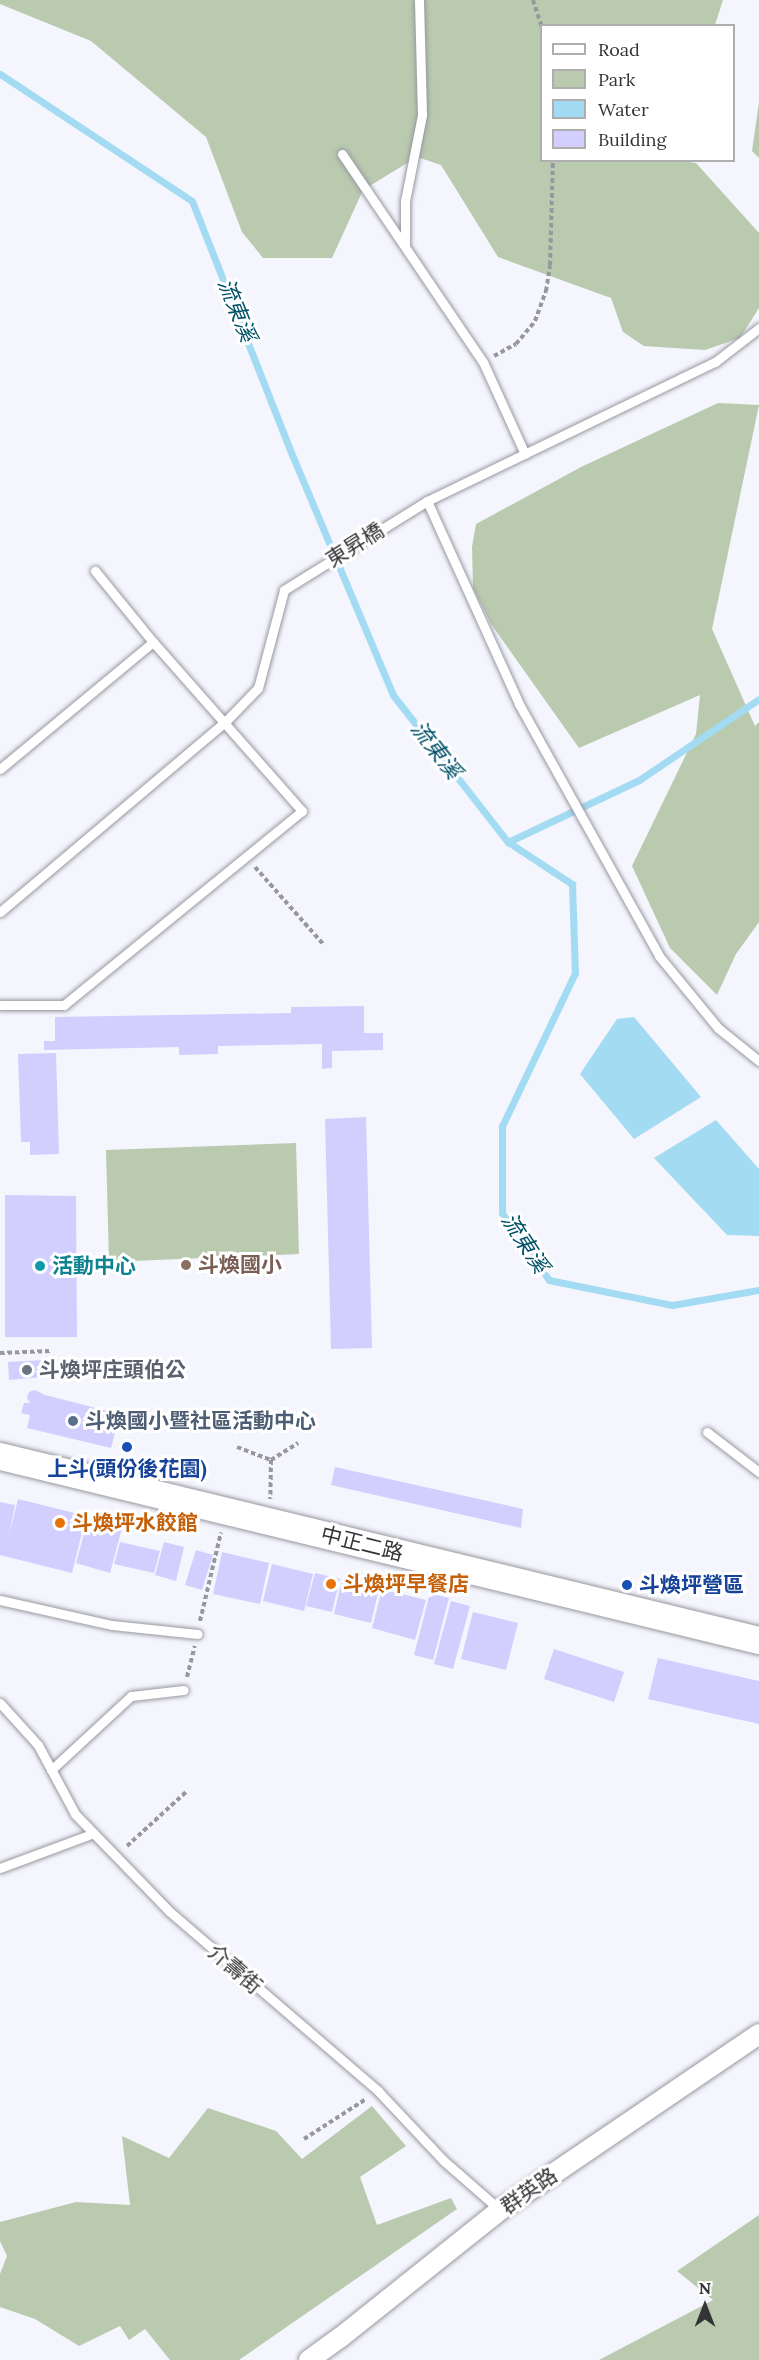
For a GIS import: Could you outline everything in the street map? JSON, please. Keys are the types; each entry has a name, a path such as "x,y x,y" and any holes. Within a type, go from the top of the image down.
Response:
{"main road":[{"name":"中正二路","path":"0,1456 759,1640"}],"street":[{"name":"群英路","path":"309,2360 500,2210 759,2034"}],"lane":[{"path":"405,246 405,201 422,115 419,0"},
{"path":"342,154 483,362 525,454"},
{"name":"東昇橋","path":"225,722 258,688 284,590 427,501 715,362 759,328"},
{"path":"427,501 519,704 658,956 718,1028 759,1061"},
{"path":"0,1005 64,1005 302,811 153,642 95,571"},
{"path":"0,769 153,642"},
{"path":"0,912 225,722"},
{"path":"707,1432 759,1472"},
{"path":"0,1600 112,1625 198,1634"},
{"path":"51,1770 131,1696 184,1690"},
{"name":"介壽街","path":"0,1703 38,1745 75,1814 169,1911 378,2091 444,2161 500,2210"},
{"path":"0,1868 94,1833"}],"path":[{"path":"533,0 541,24"},
{"path":"483,362 516,344 535,321 546,291 550,265 553,162"},
{"path":"246,857 324,945"},
{"path":"0,1353 50,1351"},
{"path":"271,1460 298,1443"},
{"path":"237,1447 271,1460"},
{"path":"266,1521 271,1496 271,1460"},
{"path":"184,1690 226,1511"},
{"path":"116,1857 186,1792"},
{"path":"304,2139 378,2091"}],"green space":[{"path":"0,0 723,0 715,24 540,24 540,162 696,163 759,233 759,308 740,338 705,350 644,346 623,332 611,298 498,257 441,165 417,157 363,190 332,258 263,258 242,232 206,137 91,41 0,4"},
{"path":"759,102 759,158 752,151"},
{"path":"718,403 759,405 712,629 755,726 759,722 759,922 736,954 717,995 670,948 632,866 696,734 700,695 579,748 491,624 473,588 472,547 476,524 581,467"},
{"path":"296,1143 299,1254 109,1262 106,1150"},
{"path":"372,2106 406,2146 360,2177 377,2225 451,2198 457,2209 239,2360 170,2360 145,2329 129,2340 120,2326 79,2346 35,2319 0,2307 0,2274 7,2256 0,2241 0,2222 76,2202 130,2205 122,2136 169,2158 208,2108 276,2131 302,2159"},
{"path":"759,2215 759,2360 599,2360 713,2300 677,2271"}],"water":[{"path":"634,1017 701,1097 634,1139 580,1074 617,1019"},
{"path":"716,1120 759,1169 759,1236 727,1235 654,1158"}],"building":[{"path":"364,1006 364,1033 383,1033 383,1050 332,1051 332,1068 322,1069 322,1044 218,1046 218,1054 179,1055 179,1047 44,1050 44,1041 55,1041 55,1017 291,1013 291,1007"},
{"path":"56,1053 59,1154 30,1155 30,1142 21,1142 18,1054"},
{"path":"366,1117 372,1348 331,1349 325,1119"},
{"name":"活動中心","path":"5,1195 76,1196 77,1337 5,1337"},
{"name":"斗煥坪庄頭伯公","path":"44,1360 45,1377 9,1380 8,1362"},
{"name":"斗煥國小暨社區活動中心","path":"35,1390 45,1395 120,1414 111,1448 27,1428 30,1415 21,1413 24,1403 30,1403 27,1398 29,1392"},
{"path":"335,1467 523,1509 521,1528 331,1485"},
{"path":"18,1499 86,1516 72,1573 0,1555 0,1502 15,1505 9,1535"},
{"path":"88,1519 122,1528 110,1573 76,1563"},
{"path":"120,1542 160,1551 154,1573 114,1564"},
{"path":"164,1542 184,1547 176,1581 155,1575"},
{"path":"196,1550 213,1555 202,1590 185,1585"},
{"path":"222,1552 269,1563 260,1604 213,1594"},
{"path":"272,1564 313,1574 304,1611 263,1601"},
{"path":"315,1573 340,1579 332,1612 306,1606"},
{"path":"342,1579 379,1589 371,1623 334,1614"},
{"path":"382,1589 426,1600 415,1640 372,1628"},
{"path":"430,1593 449,1598 433,1660 414,1655"},
{"path":"451,1601 470,1606 453,1669 434,1664"},
{"path":"473,1612 518,1623 506,1670 461,1659"},
{"path":"554,1649 624,1672 614,1702 544,1679"},
{"path":"658,1658 759,1681 759,1724 648,1699"}],"waterway":[{"name":"流東溪","path":"0,74 192,201 293,457 393,695 508,842 572,884 575,973 502,1126 502,1213 549,1280 672,1305 759,1290"},
{"path":"508,842 639,780 759,699"}],"place":[{"name":"斗煥國小","path":"186,1265"},
{"name":"活動中心","path":"40,1266"},
{"name":"斗煥坪庄頭伯公","path":"27,1370"},
{"name":"斗煥國小暨社區活動中心","path":"73,1421"},
{"name":"上斗(頭份後花園)","path":"127,1447"},
{"name":"斗煥坪水餃館","path":"60,1523"},
{"name":"斗煥坪早餐店","path":"331,1584"},
{"name":"斗煥坪營區","path":"627,1585"}]}
